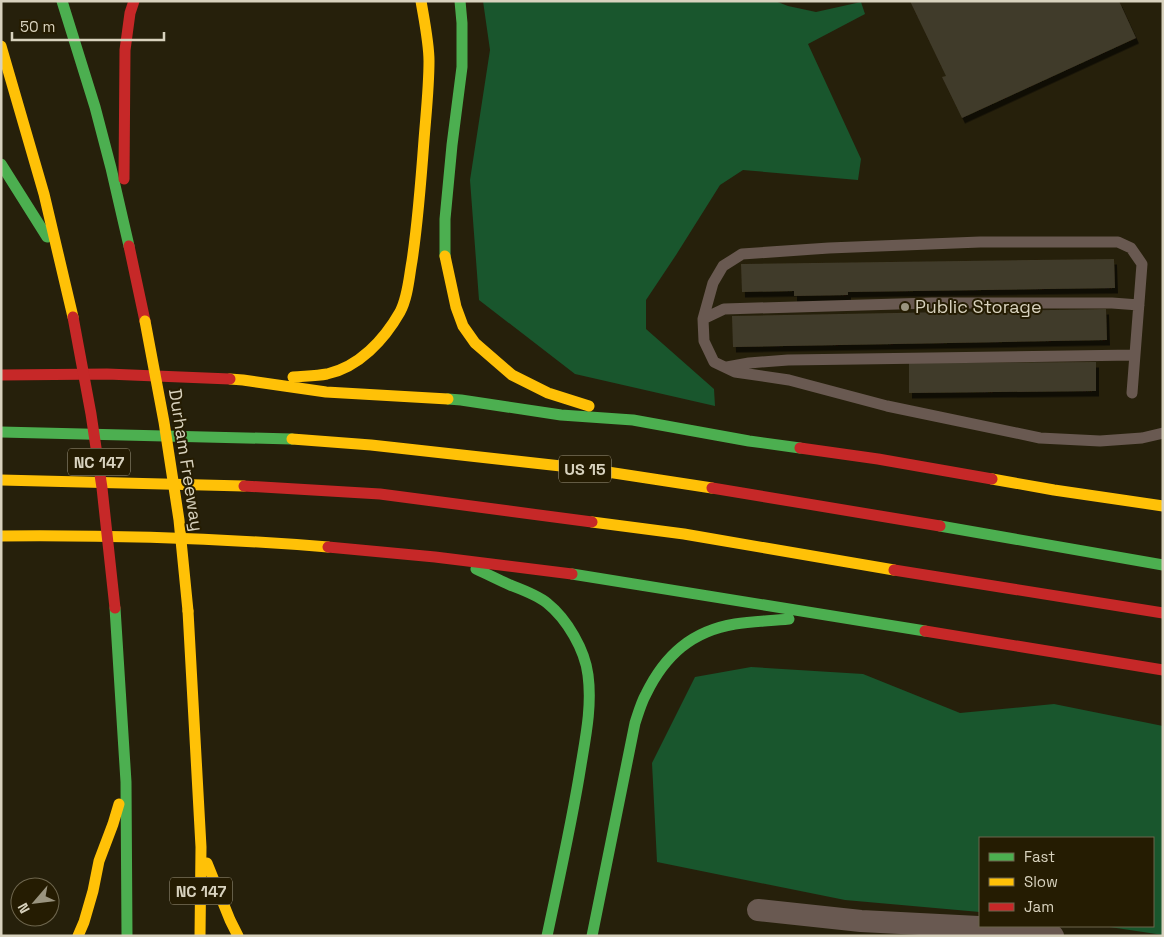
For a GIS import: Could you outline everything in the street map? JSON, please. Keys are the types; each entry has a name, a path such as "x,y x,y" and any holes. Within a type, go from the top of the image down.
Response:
{"highway":[{"name":"Durham Freeway","path":"62,1 86,76 125,228 164,422 177,510 188,611 195,725 201,847 200,936"},
{"path":"125,228 125,50 130,13 134,1"},
{"path":"243,380 319,375 342,369 360,359 375,346 389,330 401,310 407,290 414,247 428,83 429,59 421,1"},
{"path":"460,1 462,68 445,219 445,256 456,307 463,326 475,343 512,375 548,393 633,420"},
{"name":"NC 147","path":"1,46 44,194 59,256 73,317 100,472 110,548 126,782 127,936"},
{"path":"1,164 59,256"},
{"path":"1,375 107,374 243,380 326,392 462,400 560,414 633,420 749,441 878,459 1054,490 1163,506"},
{"name":"US 15","path":"1,432 291,439 578,468 679,482 1163,565"},
{"path":"1,480 249,486 380,494 684,534 933,577 1163,613"},
{"path":"1,536 56,534 280,542 488,562 1163,670"},
{"path":"452,559 527,591 547,603 570,630 582,653 588,673 590,697 588,721 573,814 547,936"},
{"path":"592,936 635,723 645,695 655,678 672,655 703,633 735,624 823,616"},
{"path":"1127,665 1163,676"},
{"path":"78,936 93,891 99,861 126,782"},
{"path":"201,847 238,936"}],"street":[{"path":"758,910 861,921 998,928 1044,935"}],"lane":[{"path":"1132,393 1142,264 1131,248 1118,242 980,242 829,248 742,254 723,266 713,283 704,319 704,341 714,362 735,372 789,380 886,406 1040,438 1100,442 1142,438 1163,433"},
{"path":"704,319 724,308 932,304 1139,304"},
{"path":"726,368 749,363 788,360 1135,354"}],"green space":[{"path":"483,1 775,1 816,12 861,2 865,14 808,44 861,159 858,180 743,170 720,185 646,300 646,329 714,389 715,406 575,374 479,300 470,180 490,50"},
{"path":"751,667 863,674 960,713 1054,704 1163,726 1163,935 1110,927 1154,927 1154,837 979,837 979,912 845,900 657,862 652,763 695,677"}],"building":[{"path":"910,1 1119,1 1136,38 962,118 942,77 946,76"},
{"path":"1114,259 1115,288 848,292 848,295 794,296 794,291 742,292 741,264"},
{"path":"1106,309 1107,340 733,347 732,316"},
{"path":"1096,362 1096,391 909,393 909,363"}],"traffic: fast":[{"path":"62,1 95,107 129,246"},
{"path":"445,256 445,219 462,67 460,1"},
{"path":"1,164 47,237"},
{"path":"448,399 561,415 633,420 749,441 800,448"},
{"path":"1,432 292,439"},
{"path":"940,526 1163,565"},
{"path":"476,569 534,595 547,603 561,617 574,636 583,655 588,675 589,709 574,808 547,936"},
{"path":"572,574 925,631"},
{"path":"115,608 126,782 127,936"},
{"path":"592,936 635,723 643,701 654,680 671,657 693,639 706,632 735,624 789,619"}],"traffic: slow":[{"path":"293,377 327,374 360,359 386,333 400,312 405,300 418,216 428,81 428,47 421,1"},
{"path":"1,46 44,194 73,317"},
{"path":"445,256 456,307 463,326 475,343 512,375 548,393 589,406"},
{"path":"145,321 164,422 179,520 188,611"},
{"path":"230,379 326,392 448,399"},
{"path":"292,439 371,445 588,469 712,488"},
{"path":"992,479 1163,506"},
{"path":"1,480 244,486"},
{"path":"592,522 684,534 894,570"},
{"path":"1,536 164,538 328,547"},
{"path":"188,611 201,847 200,936"},
{"path":"78,936 93,891 99,861 119,804"},
{"path":"207,863 238,936"}],"traffic: jam":[{"path":"124,179 125,50 130,13 134,1"},
{"path":"129,246 145,321"},
{"path":"73,317 91,414 102,488 115,608"},
{"path":"1,375 107,374 230,379"},
{"path":"800,448 878,459 992,479"},
{"path":"244,486 380,494 592,522"},
{"path":"712,488 940,526"},
{"path":"328,547 435,557 572,574"},
{"path":"894,570 1163,613"},
{"path":"925,631 1163,670"}],"place":[{"name":"Public Storage","path":"905,307"}]}
